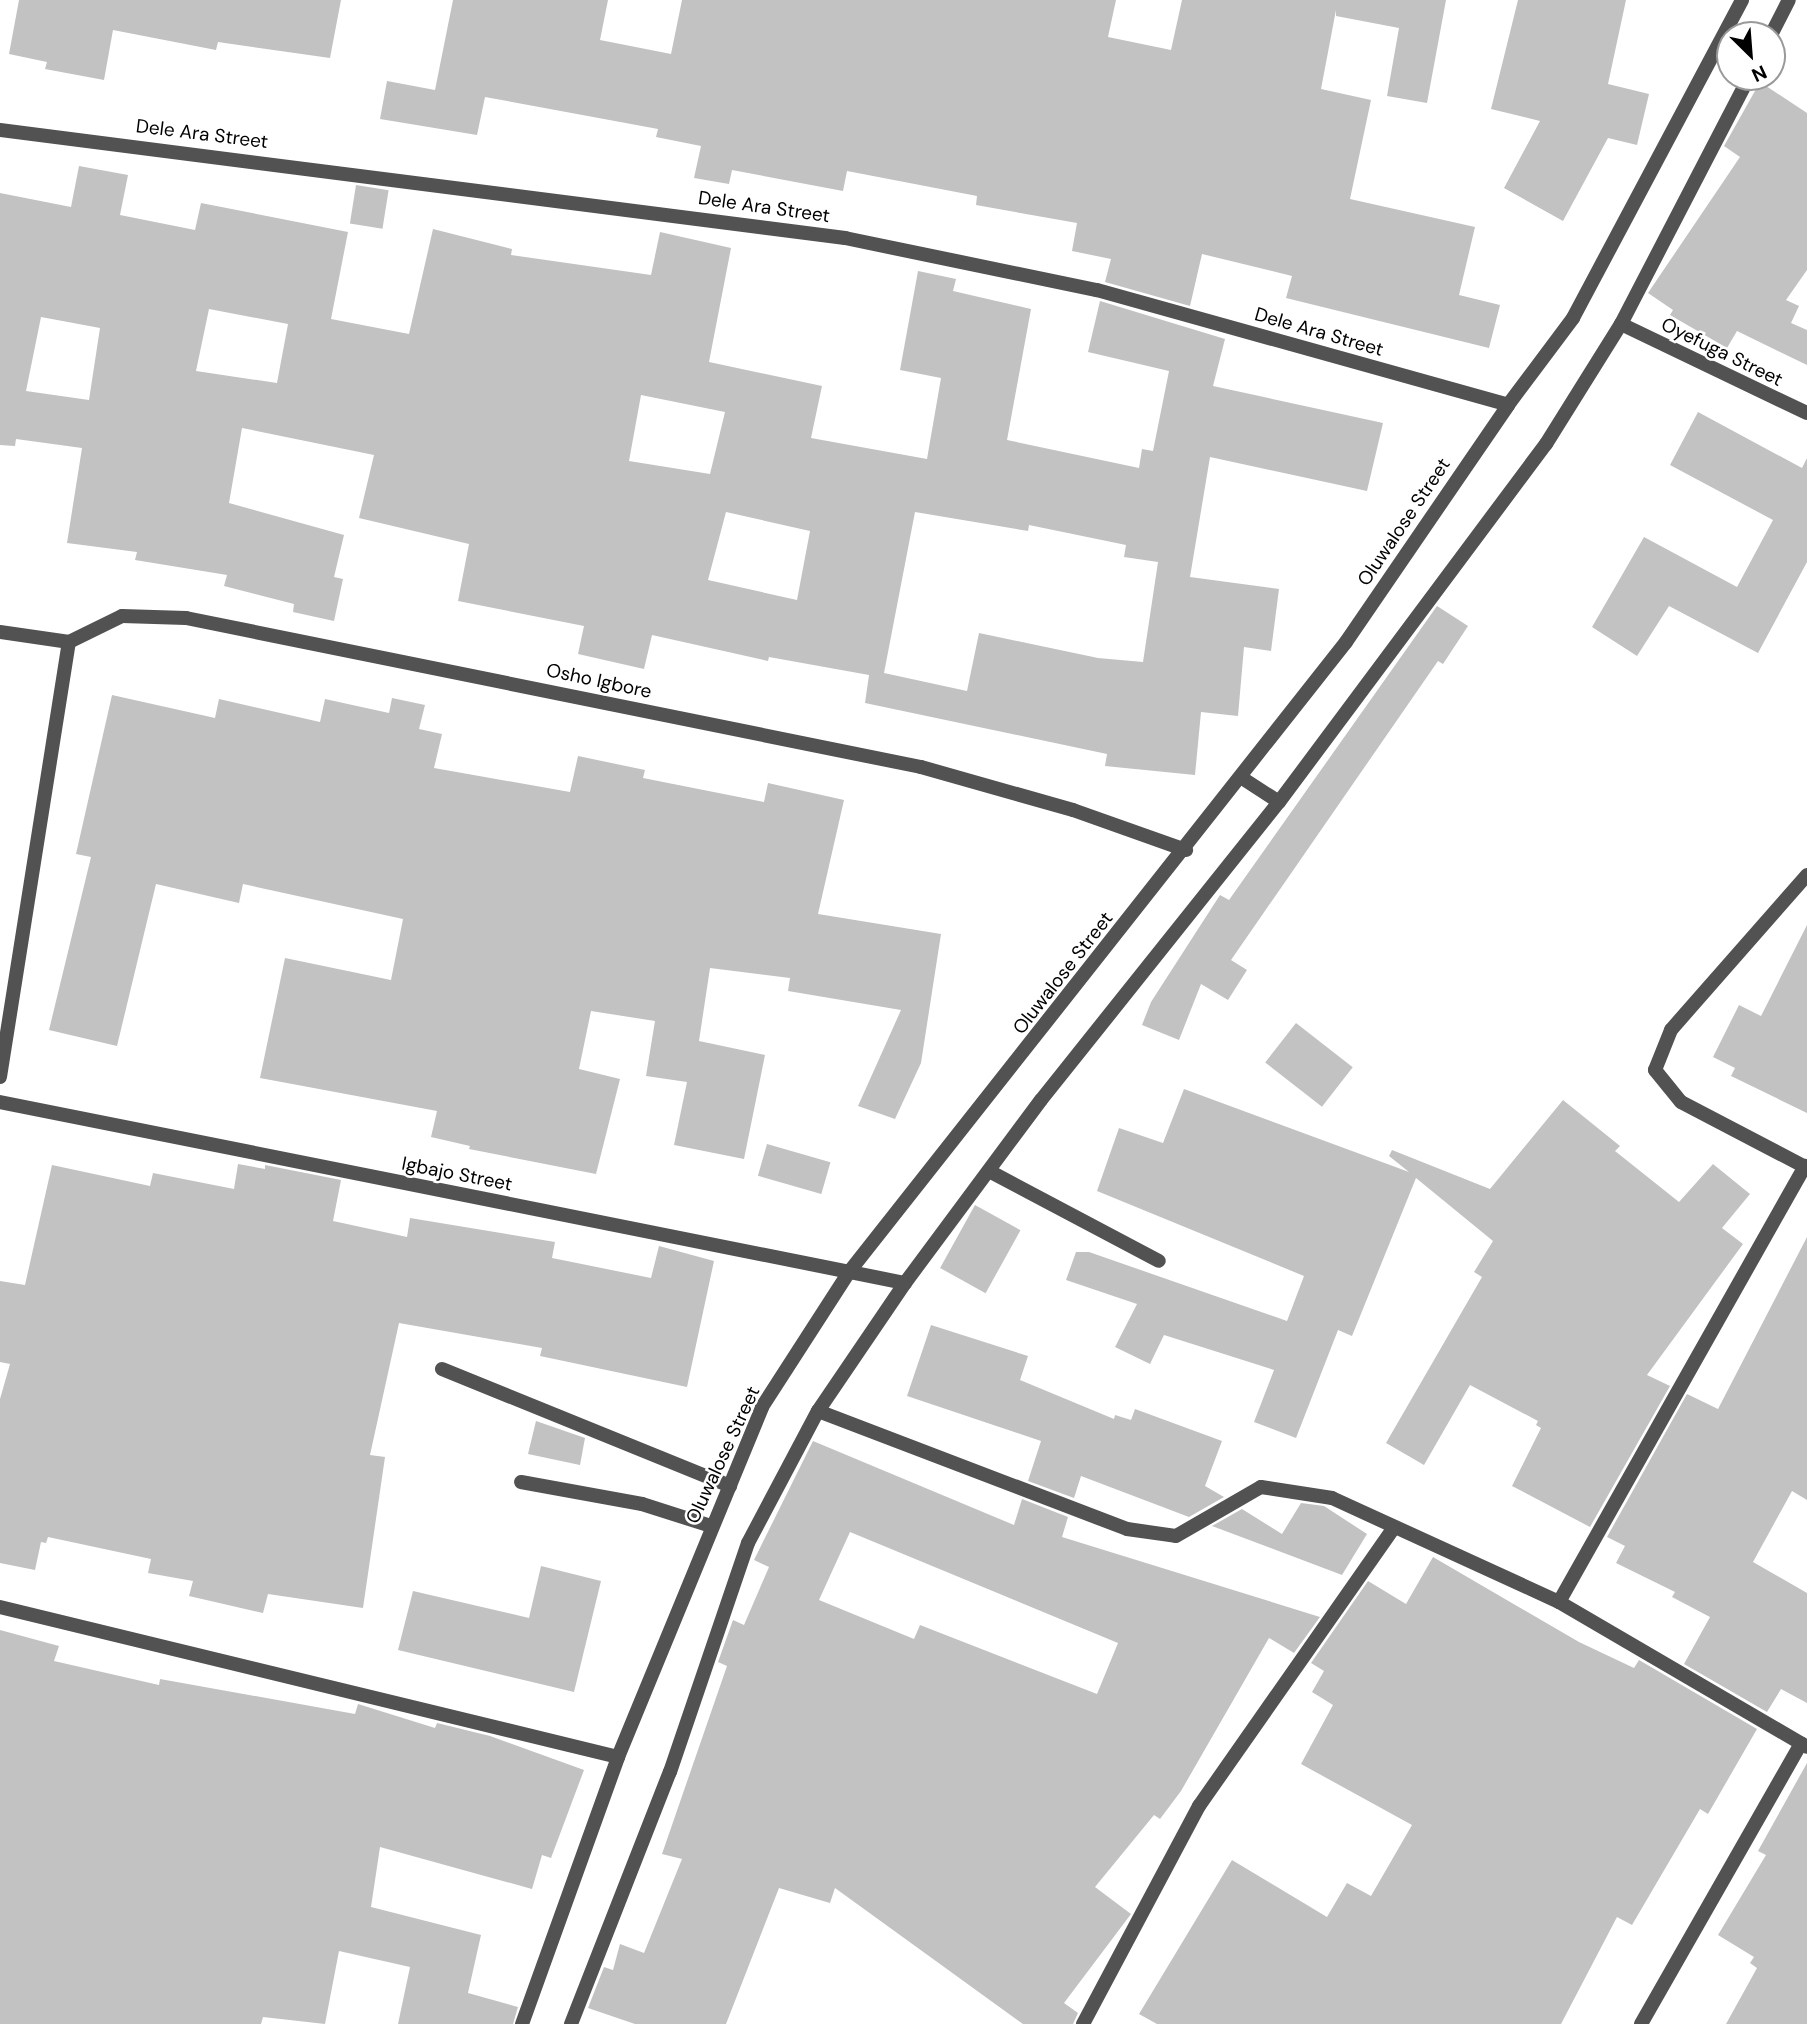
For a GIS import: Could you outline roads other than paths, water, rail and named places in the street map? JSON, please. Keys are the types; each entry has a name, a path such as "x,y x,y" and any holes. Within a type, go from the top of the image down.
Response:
{"street":[{"name":"Oluwalose Street","path":"522,2024 618,1757 762,1407 849,1272 1242,778 1346,642 1508,405 1573,318 1742,0"},
{"path":"1778,21 1789,0"},
{"path":"571,2024 670,1772 748,1543 818,1411 905,1283 989,1171 1279,802 1546,444 1621,324 1742,91"},
{"name":"Dele Ara Street","path":"0,130 845,238 1097,290 1508,405"},
{"name":"Oyefuga Street","path":"1621,324 1807,413"},
{"name":"Osho Igbore","path":"69,642 122,616 186,618 921,767 1073,810 1185,850"},
{"path":"0,632 69,642 0,1077"},
{"path":"1242,778 1279,802"},
{"path":"1559,1602 1806,1167 1681,1102 1655,1070 1671,1030 1807,874"},
{"name":"Igbajo Street","path":"0,1102 905,1283"},
{"path":"989,1171 1159,1261"},
{"path":"442,1369 730,1486"},
{"path":"818,1411 1128,1530 1176,1536 1261,1488 1332,1498 1393,1529 1559,1602 1804,1745 1640,2024"},
{"path":"521,1482 642,1504 711,1526"},
{"path":"1083,2024 1199,1806 1393,1529"},
{"path":"0,1607 618,1757"}]}
